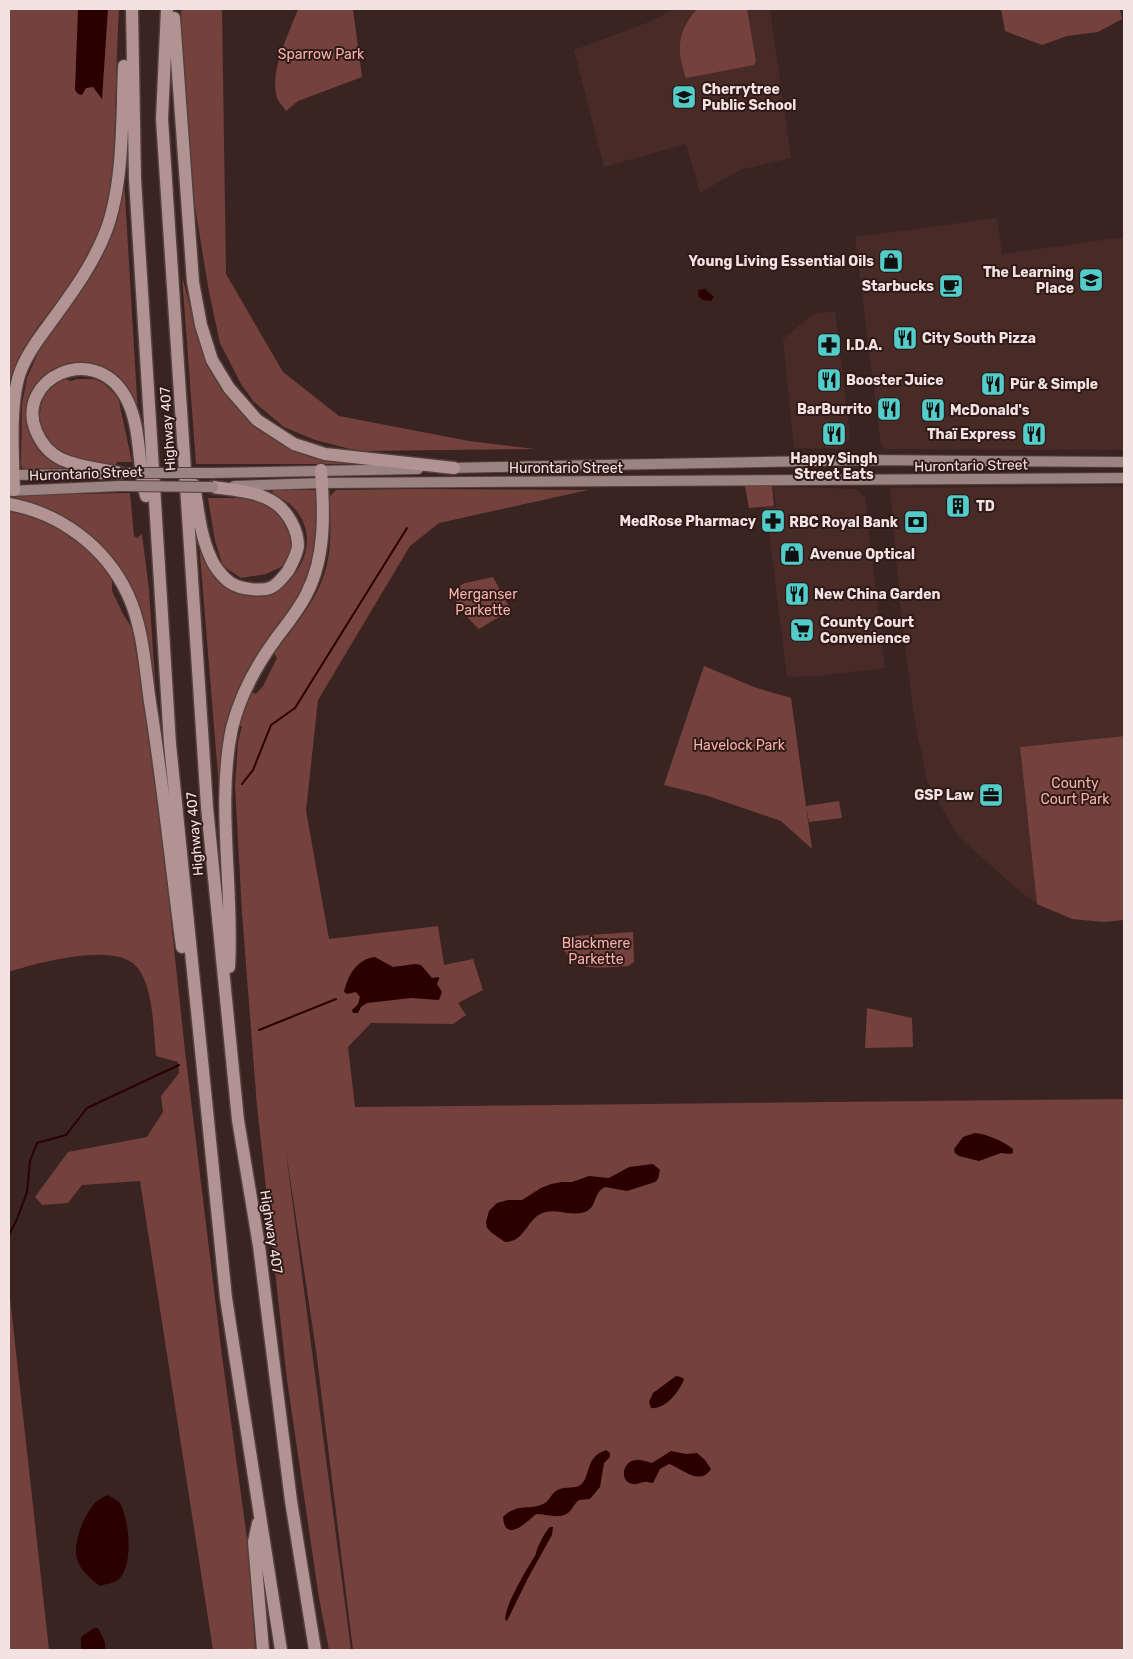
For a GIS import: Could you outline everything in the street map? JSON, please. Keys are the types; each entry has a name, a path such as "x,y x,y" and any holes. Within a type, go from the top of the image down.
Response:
{"highway":[{"name":"Highway 407","path":"132,9 134,178 170,744 226,1298 281,1650"},
{"name":"Highway 407","path":"167,9 162,119 207,807 238,1120 259,1246 291,1501 315,1650"},
{"path":"172,9 193,282 200,325 212,360 229,388 257,420 294,444 325,454 454,468"},
{"path":"12,490 11,475 15,401 21,371 35,345 81,278 95,253 106,230 114,201 119,171 125,47 131,32"},
{"path":"120,480 60,458 51,453 38,437 34,427 34,406 38,395 54,377 73,369 92,370 110,378 118,386 130,407 146,494 155,520"},
{"path":"185,453 191,463 199,519 210,557 231,583 244,587 264,589 273,586 285,575 294,560 298,545 295,530 288,515 263,496 213,487"},
{"path":"226,1002 231,935 226,792 230,741 246,688 262,660 300,606 316,570 322,544 322,477"},
{"path":"9,504 40,512 76,532 106,560 119,578 128,596 135,616 142,649 154,724 192,1017 199,1030"},
{"path":"260,1513 254,1542 263,1650"}],"main road":[{"name":"Hurontario Street","path":"11,475 213,487 454,468 877,460 1124,462"},
{"path":"1093,462 1094,478"},
{"name":"Hurontario Street","path":"12,490 212,473 322,477 853,481 1124,478"}],"shaded area":[{"path":"78,9 108,9 102,99 93,87 86,88 82,95 78,94 75,90"},
{"name":"Cherrytree Public School","path":"675,9 770,9 791,158 740,170 700,193 686,144 604,167 574,50 649,22"},
{"path":"997,218 1002,254 1124,237 1124,450 887,449 881,446 855,237"},
{"path":"705,289 714,297 711,301 703,300 699,297 698,290"},
{"path":"835,311 850,437 839,449 794,448 783,339 813,314"},
{"path":"773,486 856,489 865,497 885,668 817,676 787,677 766,507 776,507"},
{"path":"1124,486 1124,736 1020,747 1037,904 1017,889 957,835 927,781 914,717 901,613 890,488"},
{"path":"375,957 393,967 421,965 432,978 439,977 437,984 442,992 439,1000 411,998 367,1003 361,1007 358,1013 353,1013 352,1010 358,1004 360,997 356,992 347,994 344,992 348,980 358,964"},
{"path":"975,1133 1000,1141 1013,1149 1013,1153 1001,1153 979,1161 959,1156 955,1153 954,1149 963,1137"},
{"path":"653,1164 660,1170 658,1179 655,1182 627,1191 605,1187 587,1211 574,1213 549,1211 543,1213 533,1220 520,1236 511,1241 505,1242 487,1228 486,1222 489,1211 497,1203 508,1200 522,1200 551,1184 572,1182 589,1176 609,1178 629,1167"},
{"path":"676,1376 684,1379 679,1389 667,1403 651,1408 649,1402 653,1393"},
{"path":"606,1450 610,1453 610,1457 604,1463 600,1487 590,1499 579,1500 571,1510 563,1515 536,1514 517,1529 508,1529 503,1517 509,1512 519,1508 538,1506 545,1503 559,1489 579,1486 583,1482 594,1458"},
{"path":"671,1451 686,1454 697,1453 711,1469 706,1474 696,1476 690,1475 669,1464 660,1469 653,1483 633,1484 626,1480 624,1476 625,1468 631,1461 640,1460 652,1463"},
{"path":"107,1495 118,1501 122,1507 127,1524 129,1545 123,1574 118,1580 100,1586 83,1571 77,1559 76,1546 80,1530 90,1509 97,1501"},
{"path":"550,1527 553,1527 552,1535 507,1621 505,1619 506,1612 513,1595"},
{"path":"94,1628 98,1628 105,1642 105,1650 81,1650 81,1637"}],"green space":[{"path":"9,9 119,9 113,163 110,192 104,220 89,255 24,348 15,368 9,390"},
{"path":"181,9 222,9 226,274 283,372 339,416 469,441 535,449 358,451 315,440 284,427 254,402 241,384 220,343 209,292 195,207 184,82"},
{"name":"Sparrow Park","path":"298,9 353,9 362,77 298,101 286,111 277,98 276,76 281,53"},
{"path":"697,9 747,9 756,61 754,65 686,78 681,58 680,41 685,25"},
{"path":"1001,9 1120,9 1122,19 1098,32 1067,36 1042,45 1005,31"},
{"path":"124,179 138,415 121,383 107,369 98,365 79,362 51,371 41,381 28,417 63,463 62,468 23,470 21,464 22,404 27,378 38,353 111,234"},
{"path":"182,276 199,340 223,391 257,429 289,448 365,464 196,464"},
{"path":"62,378 71,381 94,379 103,383 118,397 132,462 117,462 116,465 86,463 53,449 46,438 39,420 42,400 47,391"},
{"path":"745,486 772,486 774,506 749,508"},
{"path":"273,490 316,490 317,530 315,551 310,570 297,598 253,663 233,703 221,759 219,788 199,542 223,581 284,585 299,568 304,558 307,537 305,526 300,516 290,504 272,495"},
{"path":"336,490 588,490 439,523 410,546 318,700 306,811 329,939 438,926 444,965 473,959 483,990 458,1003 466,1015 453,1024 371,1023 348,1047 355,1107 1124,1099 1124,1650 353,1650 316,1350 285,1145 351,1650 329,1650 319,1598 287,1380 257,1106 242,913 235,786 238,742 242,726 240,726 241,721 251,692 256,694 263,686 277,658 274,653 303,615 319,589 328,559 330,508 328,507 330,496"},
{"path":"130,493 134,536 137,538 142,534 149,590 156,697 144,634 105,550 90,535 68,519 48,509 9,498 9,495"},
{"path":"208,498 238,498 263,501 282,515 289,532 292,551 285,565 266,574 241,578 223,566 215,541"},
{"path":"9,509 18,510 67,530 108,569 112,580 112,591 132,628 155,771 185,1051 222,1356 249,1553 255,1650 213,1650 140,1181 82,1185 68,1203 42,1205 35,1197 68,1152 147,1137 163,1112 161,1096 179,1073 178,1062 156,1056 152,1009 147,986 137,967 127,959 95,955 76,956 23,967 11,971 9,974"},
{"name":"Merganser Parkette","path":"493,577 511,610 479,629 458,606 455,593 465,583"},
{"name":"Havelock Park","path":"704,666 754,687 791,698 812,849 781,821 708,796 664,785"},
{"name":"County Court Park","path":"1124,736 1124,920 1104,922 1072,919 1037,904 1020,747"},
{"path":"839,801 842,818 809,822 806,806"},
{"name":"Blackmere Parkette","path":"633,932 634,962 628,966 596,968 577,964 564,949 561,937"},
{"path":"867,1008 912,1018 913,1047 865,1048"},
{"path":"9,1289 49,1650 9,1650"}],"waterway":[{"path":"242,784 253,770 271,725 295,708 407,528"},
{"path":"259,1030 336,999"},
{"path":"9,1235 27,1192 30,1161 37,1143 66,1135 87,1108 179,1065"}],"place":[{"name":"Cherrytree Public School","path":"684,97"},
{"name":"Young Living Essential Oils","path":"891,261"},
{"name":"The Learning Place","path":"1091,280"},
{"name":"Starbucks","path":"951,286"},
{"name":"City South Pizza","path":"905,338"},
{"name":"I.D.A.","path":"829,345"},
{"name":"Booster Juice","path":"829,380"},
{"name":"Pür & Simple","path":"993,384"},
{"name":"BarBurrito","path":"889,409"},
{"name":"McDonald's","path":"933,410"},
{"name":"Happy Singh Street Eats","path":"834,434"},
{"name":"Thaï Express","path":"1034,434"},
{"name":"TD","path":"958,506"},
{"name":"MedRose Pharmacy","path":"773,521"},
{"name":"RBC Royal Bank","path":"916,522"},
{"name":"Avenue Optical","path":"792,554"},
{"name":"New China Garden","path":"797,594"},
{"name":"County Court Convenience","path":"802,630"},
{"name":"GSP Law","path":"991,795"}]}
